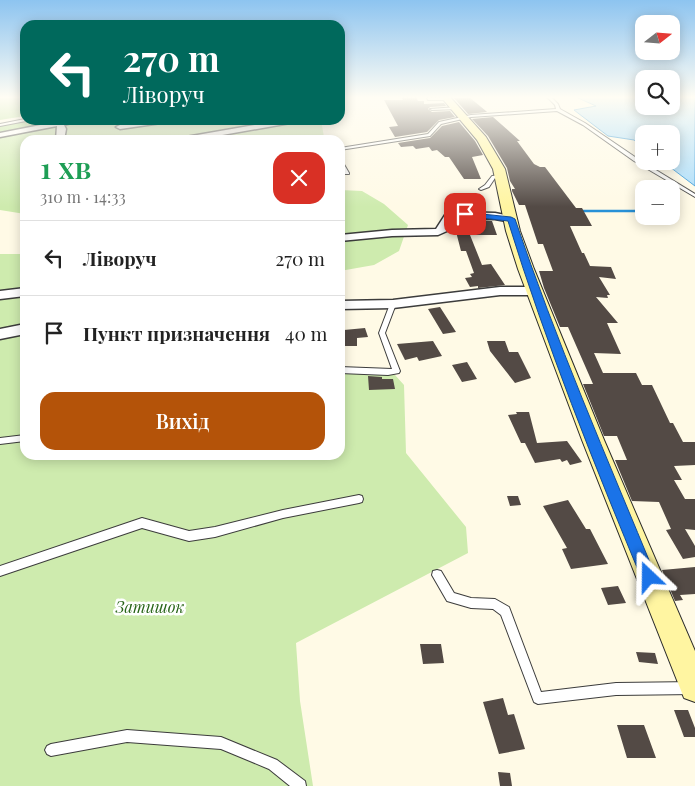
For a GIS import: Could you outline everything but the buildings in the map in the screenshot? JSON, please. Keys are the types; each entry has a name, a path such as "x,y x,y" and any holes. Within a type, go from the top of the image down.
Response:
{"street":[{"path":"0,137 15,134"},
{"path":"475,134 487,146 501,176 511,219 534,291 614,495 695,687"},
{"path":"345,238 392,233 438,232 442,230 448,217 454,215 495,216 511,219"},
{"path":"345,305 392,304 500,291 534,291"},
{"path":"0,295 20,293"},
{"path":"0,334 20,330"}],"lane":[{"path":"345,148 430,134"},
{"path":"598,134 695,196"},
{"path":"481,189 487,186 492,178 501,176"},
{"path":"345,370 396,371 382,333 392,304"},
{"path":"0,441 20,439"},
{"path":"0,571 142,523 189,536 215,532 283,514 360,499"},
{"path":"437,575 451,597 471,603 495,604 505,611 538,698 616,688 695,687"},
{"path":"52,750 127,736 221,743 273,764 300,786"}],"green space":[{"path":"12,134 324,135 20,135 20,213 0,210 0,136"},
{"path":"345,190 362,191 384,204 408,225 399,251 374,265 345,270"},
{"name":"Затишок","path":"0,254 20,254 20,460 345,460 345,372 395,375 404,385 406,453 466,527 468,553 296,643 300,701 313,786 0,786"}],"water":[{"path":"605,134 635,134 634,140 608,136"},
{"path":"680,134 695,134 695,186 674,170 680,170"}],"waterway":[{"path":"581,211 635,211"}],"route":[{"path":"465,214 511,219 534,291 554,338 610,486 649,577"}]}
